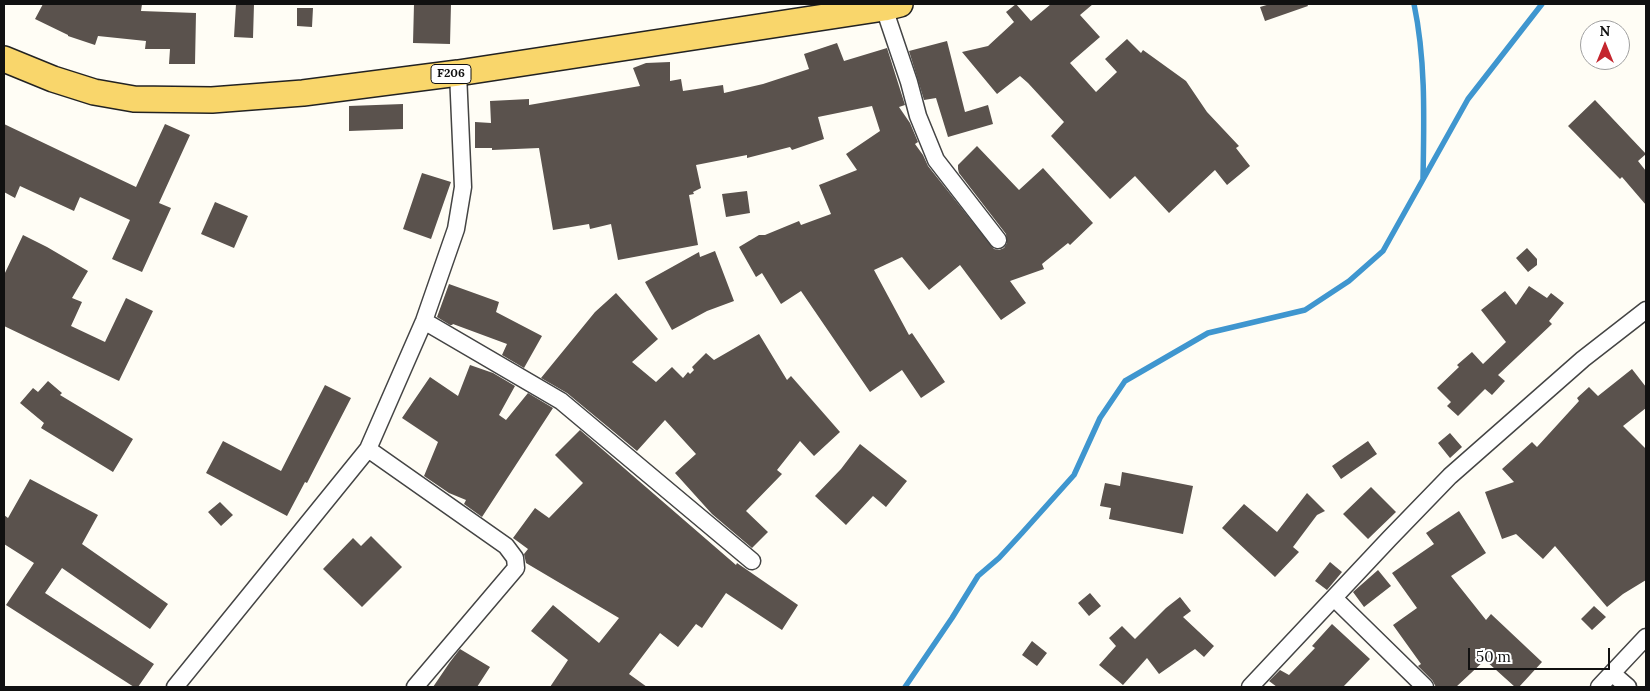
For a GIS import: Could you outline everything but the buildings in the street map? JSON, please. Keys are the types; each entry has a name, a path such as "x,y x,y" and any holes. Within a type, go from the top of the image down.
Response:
{"main road":[{"name":"F206","path":"4,59 53,79 94,92 134,99 212,100 313,92 458,73 892,6"}],"street":[{"path":"892,6 908,82 918,116 936,160 998,240"},
{"path":"175,687 368,449 424,321 456,229 463,188 458,73"},
{"path":"1250,687 1450,476 1584,358 1646,310"},
{"path":"424,321 561,402 752,561"},
{"path":"368,449 506,546 515,558 516,568 415,687"},
{"path":"1334,598 1425,687"},
{"path":"1599,687 1646,637"},
{"path":"1613,674 1628,687"}],"waterway":[{"path":"1414,4 1421,47 1424,113 1423,179"},
{"path":"905,687 978,576 999,558 1074,475 1100,418 1125,381 1208,333 1305,310 1349,281 1383,251 1468,99 1542,4"}]}
